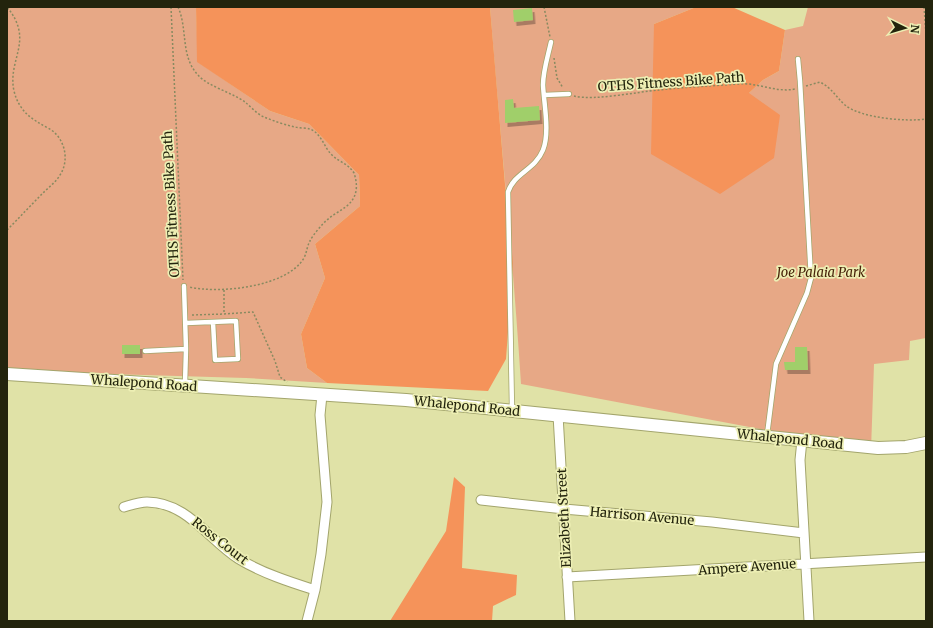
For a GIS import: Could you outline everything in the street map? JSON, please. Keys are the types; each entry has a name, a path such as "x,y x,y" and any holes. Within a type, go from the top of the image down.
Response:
{"street":[{"name":"Whalepond Road","path":"7,374 406,400 878,448 906,447 926,444"},
{"path":"307,621 316,590 322,554 327,502 320,415 322,395"},
{"name":"Elizabeth Street","path":"558,415 570,621"},
{"path":"802,440 800,460 809,621"},
{"name":"Harrison Avenue","path":"481,500 712,522 804,533"},
{"name":"Ross Court","path":"124,507 148,502 158,503 175,509 194,520 227,550 246,563 294,584 316,590"},
{"name":"Ampere Avenue","path":"568,577 926,557"}],"lane":[{"path":"512,411 508,192 513,181 533,165 543,150 546,131 544,77 551,42"},
{"path":"767,437 776,364 807,293 811,278 798,59"},
{"path":"544,95 569,94"},
{"path":"184,286 186,323 185,386"},
{"path":"186,323 236,321 238,359 215,360 213,322"},
{"path":"145,351 186,349"}],"path":[{"path":"7,230 56,181 63,170 65,158 63,146 57,136 48,128 28,117 16,98 13,78 20,47 20,33 16,20 8,7"},
{"name":"OTHS Fitness Bike Path","path":"171,7 184,286 224,289 248,286 283,276 295,269 300,264 306,253 310,240 326,220 351,202 355,194 356,184 354,174 343,162 332,156 315,132 310,129 295,127 262,116 243,101 198,76 191,66 186,50 183,17 178,7"},
{"path":"544,7 557,78 562,87 569,94"},
{"path":"924,7 926,34"},
{"name":"OTHS Fitness Bike Path","path":"569,94 580,97 597,97 741,83 787,90 820,82 829,87 846,106 864,114 896,121 926,119"},
{"path":"224,289 224,314"},
{"path":"185,315 253,312 275,361 280,377 287,382"}],"green space":[{"path":"7,7 196,7 198,62 270,111 309,124 359,175 360,206 315,244 325,278 301,334 307,368 327,383 246,378 7,371"},
{"name":"Joe Palaia Park","path":"490,7 696,7 654,24 749,93 763,80 779,71 785,30 803,26 808,7 926,7 926,338 910,341 909,360 874,364 871,450 521,384"}],"shaded area":[{"path":"196,7 490,7 513,263 506,359 488,391 327,383 307,368 301,334 325,278 315,244 360,206 359,175 309,124 270,111 197,62"},
{"path":"696,7 732,7 785,30 779,71 763,80 749,93 780,115 774,158 720,194 651,154 654,24"},
{"path":"454,477 465,487 462,568 517,575 516,595 493,606 492,621 390,621 446,531"}],"building":[{"path":"532,8 533,20 514,22 513,10"},
{"path":"513,99 514,108 539,106 540,120 505,123 505,100"},
{"path":"122,345 140,345 140,354 122,354"},
{"path":"795,347 807,347 808,370 785,370 784,362 795,362"}]}
